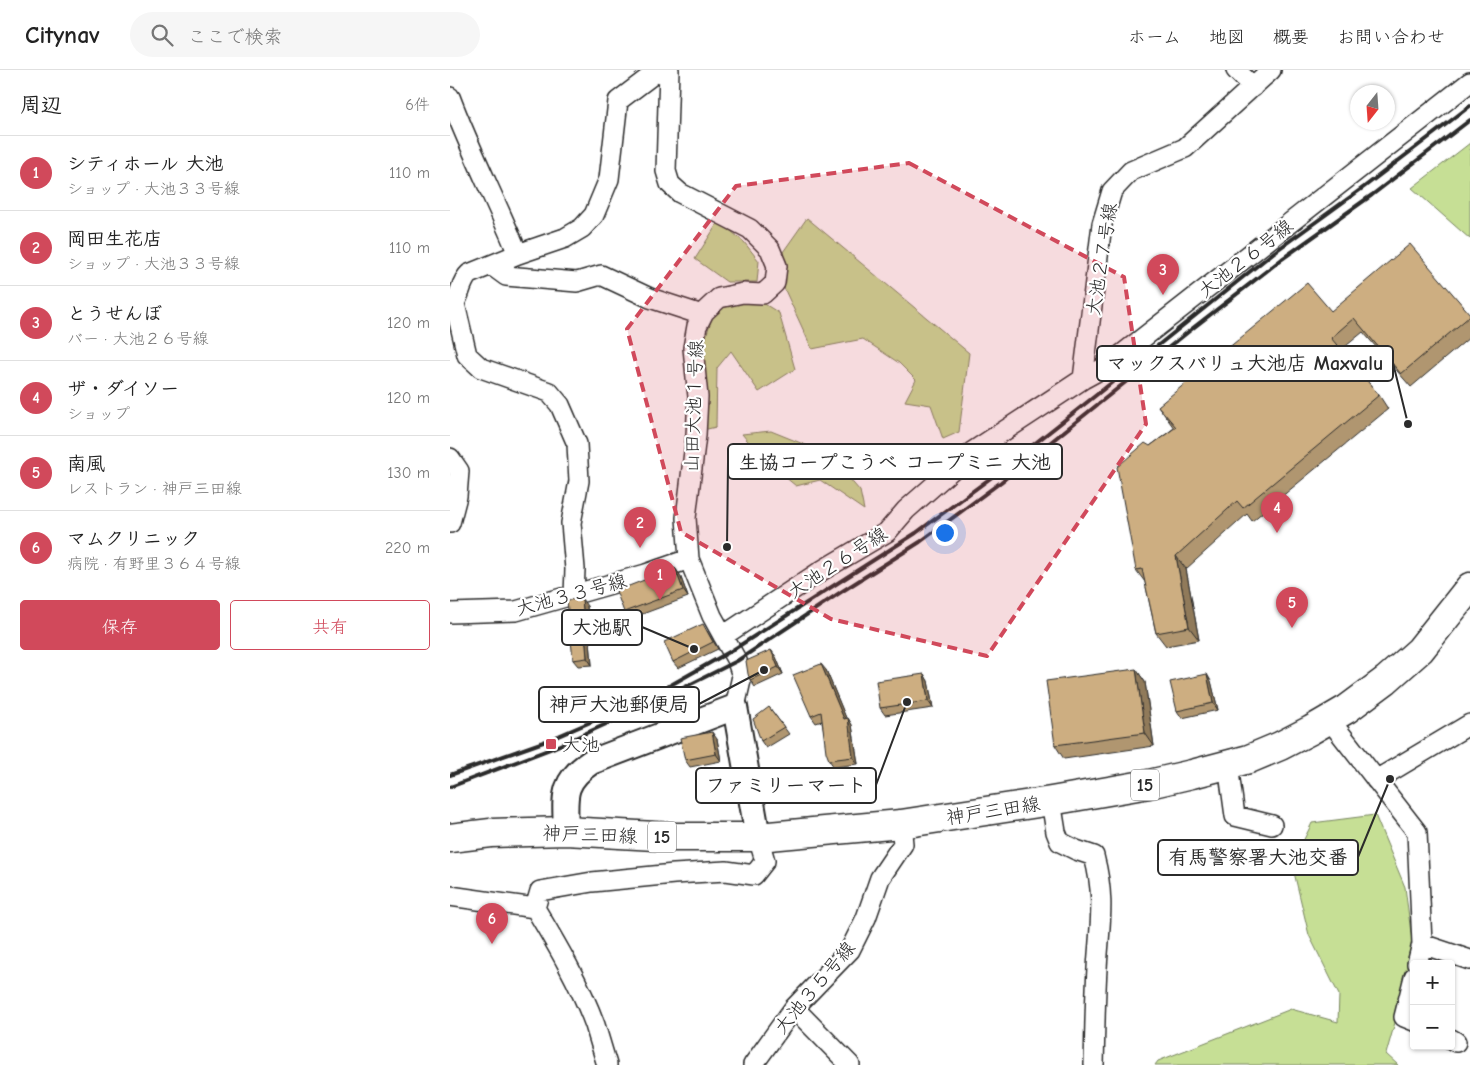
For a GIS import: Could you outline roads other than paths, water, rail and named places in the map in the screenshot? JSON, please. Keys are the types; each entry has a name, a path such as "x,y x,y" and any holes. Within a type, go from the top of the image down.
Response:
{"main road":[{"name":"神戸三田線","path":"450,838 491,833 566,830 673,837 758,837 901,824 1149,784 1228,765 1249,759 1280,746 1329,719 1386,680 1420,650 1470,587"}],"street":[{"path":"574,595 575,569 571,523 579,481 577,444 560,405 549,392 481,368 467,355 452,306 464,278 469,274 491,264 565,238 582,228 594,215 609,179 618,101 659,70"},
{"name":"山田大池１号線","path":"669,70 666,171 670,184 680,192 750,229 770,249 777,266 775,283 763,294 743,293 719,298 704,312 697,326 693,348 698,397 696,434 686,518 689,559 712,616 737,661 742,676 735,707 758,837"},
{"path":"1236,70 1253,87"},
{"name":"大池２７号線","path":"1083,379 1102,224 1112,191 1131,171 1185,148 1271,70"},
{"name":"大池２６号線","path":"724,636 821,571 887,532 906,510 972,452 1083,379 1107,366 1360,170 1470,82"},
{"path":"450,98 457,135 492,192 518,254"},
{"path":"491,264 506,276 577,282 601,275 650,298 702,315"},
{"path":"450,458 459,472 457,496 450,524"},
{"name":"大池３３号線","path":"450,614 516,611 646,574 689,559"},
{"path":"566,830 567,785 578,771 591,762 735,707"},
{"path":"1329,719 1417,832 1422,944 1418,960"},
{"path":"1376,780 1468,729"},
{"path":"1228,765 1236,816 1272,825"},
{"path":"1051,801 1056,832 1060,842 1094,856 1100,879 1102,925 1098,954 1094,1065"},
{"name":"大池３５号線","path":"753,1065 794,1008 850,950 866,918 880,878 903,844 901,824"},
{"path":"607,1065 594,1024 574,978 535,908 540,891 592,882 674,874 726,871 754,875 765,861 758,837"},
{"path":"450,896 535,908"},
{"path":"1422,944 1470,960"},
{"path":"1410,993 1404,1017 1410,1019"},
{"path":"794,1008 850,1065"}],"railway":[{"path":"450,775 549,740 653,695 731,651 916,533 996,474 1273,253 1364,187 1470,106"},
{"path":"450,787 553,748 655,702 737,661 920,542 1001,482 1282,259 1372,195 1470,120"}],"place":[{"name":"とうせんぼ","path":"1163,295"},
{"name":"マックスバリュ大池店 Maxvalu","path":"1408,424"},
{"name":"ザ・ダイソー","path":"1277,533"},
{"name":"生協コープこうべ コープミニ 大池","path":"727,547"},
{"name":"岡田生花店","path":"640,548"},
{"name":"シティホール 大池","path":"660,600"},
{"name":"南風","path":"1292,628"},
{"name":"大池駅","path":"694,649"},
{"name":"神戸大池郵便局","path":"764,670"},
{"name":"ファミリーマート","path":"907,702"},
{"name":"大池","path":"551,744"},
{"name":"有馬警察署大池交番","path":"1390,779"},
{"name":"マムクリニック","path":"492,944"}]}
